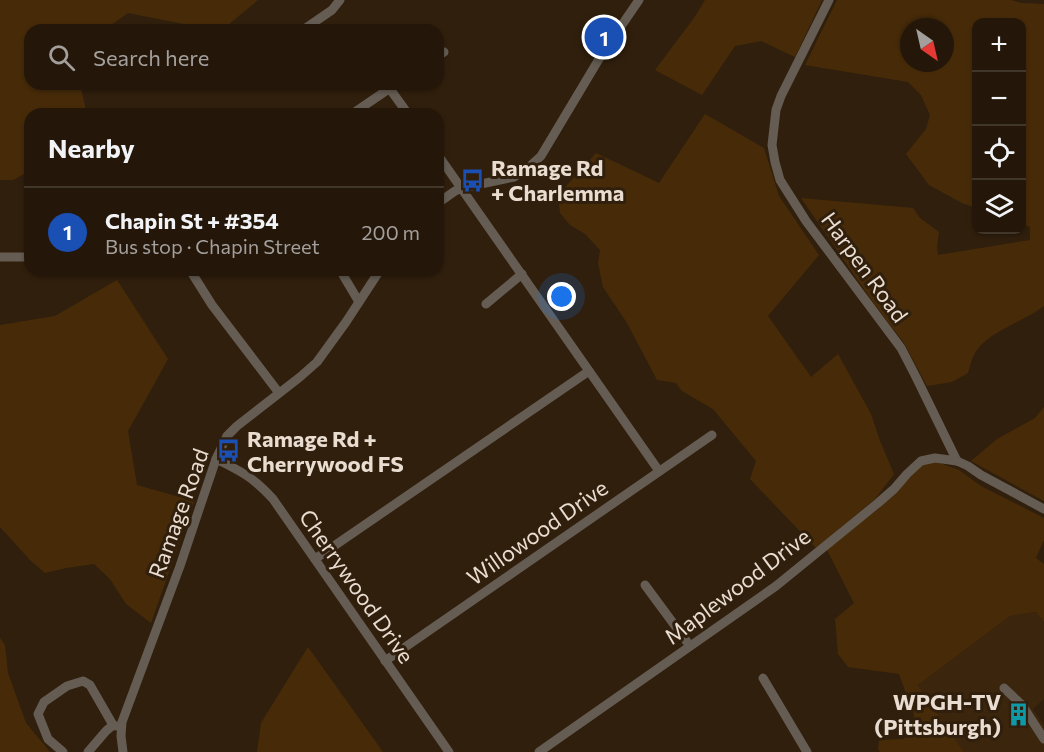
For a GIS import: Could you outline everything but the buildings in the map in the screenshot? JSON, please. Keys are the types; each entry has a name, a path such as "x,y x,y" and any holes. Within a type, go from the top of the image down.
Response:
{"street":[{"path":"312,24 332,10 340,0"},
{"path":"444,199 462,188 514,177 541,156 602,54 639,0"},
{"name":"Harpen Road","path":"829,0 781,96 775,118 772,145 775,162 780,180 807,221 901,348 957,461"},
{"path":"361,108 387,90"},
{"path":"395,90 405,108"},
{"path":"444,164 659,471"},
{"path":"0,257 24,257"},
{"path":"486,304 522,274"},
{"path":"194,276 212,305 279,393"},
{"path":"344,276 359,302"},
{"name":"Ramage Road","path":"123,752 117,726 180,566 216,459 227,436 317,362 376,276"},
{"path":"315,559 589,370"},
{"name":"Willowood Drive","path":"385,661 712,435"},
{"name":"Maplewood Drive","path":"538,752 776,586 878,503 921,462 935,458 957,461"},
{"name":"Cherrywood Drive","path":"216,459 243,472 260,484 273,499 449,752"},
{"path":"957,461 1044,509"},
{"path":"645,585 690,646"},
{"path":"763,678 807,752"},
{"path":"63,752 48,739 38,714 44,702 67,686 83,681 90,685 117,726 106,731 88,752"},
{"path":"1004,688 1022,705 1044,739"}],"shaded area":[{"path":"0,0 258,0 229,24 184,24 128,13 112,24 24,24 24,90 81,90 86,108 24,108 24,174 13,180 0,180"},
{"path":"705,0 822,0 795,57 761,41 735,46 702,95 655,70"},
{"path":"837,0 1011,0 1044,4 1044,306 996,334 979,347 971,361 968,373 952,382 927,386 904,343 801,198 913,208 920,218 939,232 938,255 1030,240 1030,227 1026,226 1026,18 972,18 972,207 929,185 906,154 926,129 930,115 921,95 908,82 805,65"},
{"path":"705,114 764,148 779,196 819,255 768,316 811,377 838,354 871,414 894,474 875,499 816,548 750,479 756,461 713,409 682,391 676,383 657,380 627,323 603,287 598,263 600,250 585,234 570,225 560,213 558,195 596,153 659,183"},
{"path":"117,280 168,359 128,431 137,485 194,501 151,623 126,604 110,579 94,564 45,573 0,527 0,325 55,316"},
{"path":"1044,407 1044,501 971,461 997,439 1035,418"},
{"path":"937,462 959,470 981,486 1044,518 1044,540 1036,558 1044,564 1044,622 1036,612 1010,616 918,685 964,752 880,752 879,740 903,739 912,732 914,715 899,674 848,667 838,654 835,619 854,603 826,548 877,510 923,465"},
{"path":"1037,612 1044,622 1044,699 1033,709 1044,725 1044,752 964,752 918,685 1010,616"},
{"path":"0,638 5,645 8,673 26,723 50,752 0,752"},
{"path":"308,647 383,752 257,752 261,723"}],"place":[{"name":"Chapin St + #354","path":"604,37"},
{"name":"Ramage Rd + Charlemma","path":"473,180"},
{"name":"Ramage Rd + Cherrywood FS","path":"229,451"},
{"name":"WPGH-TV (Pittsburgh)","path":"1019,714"}]}
